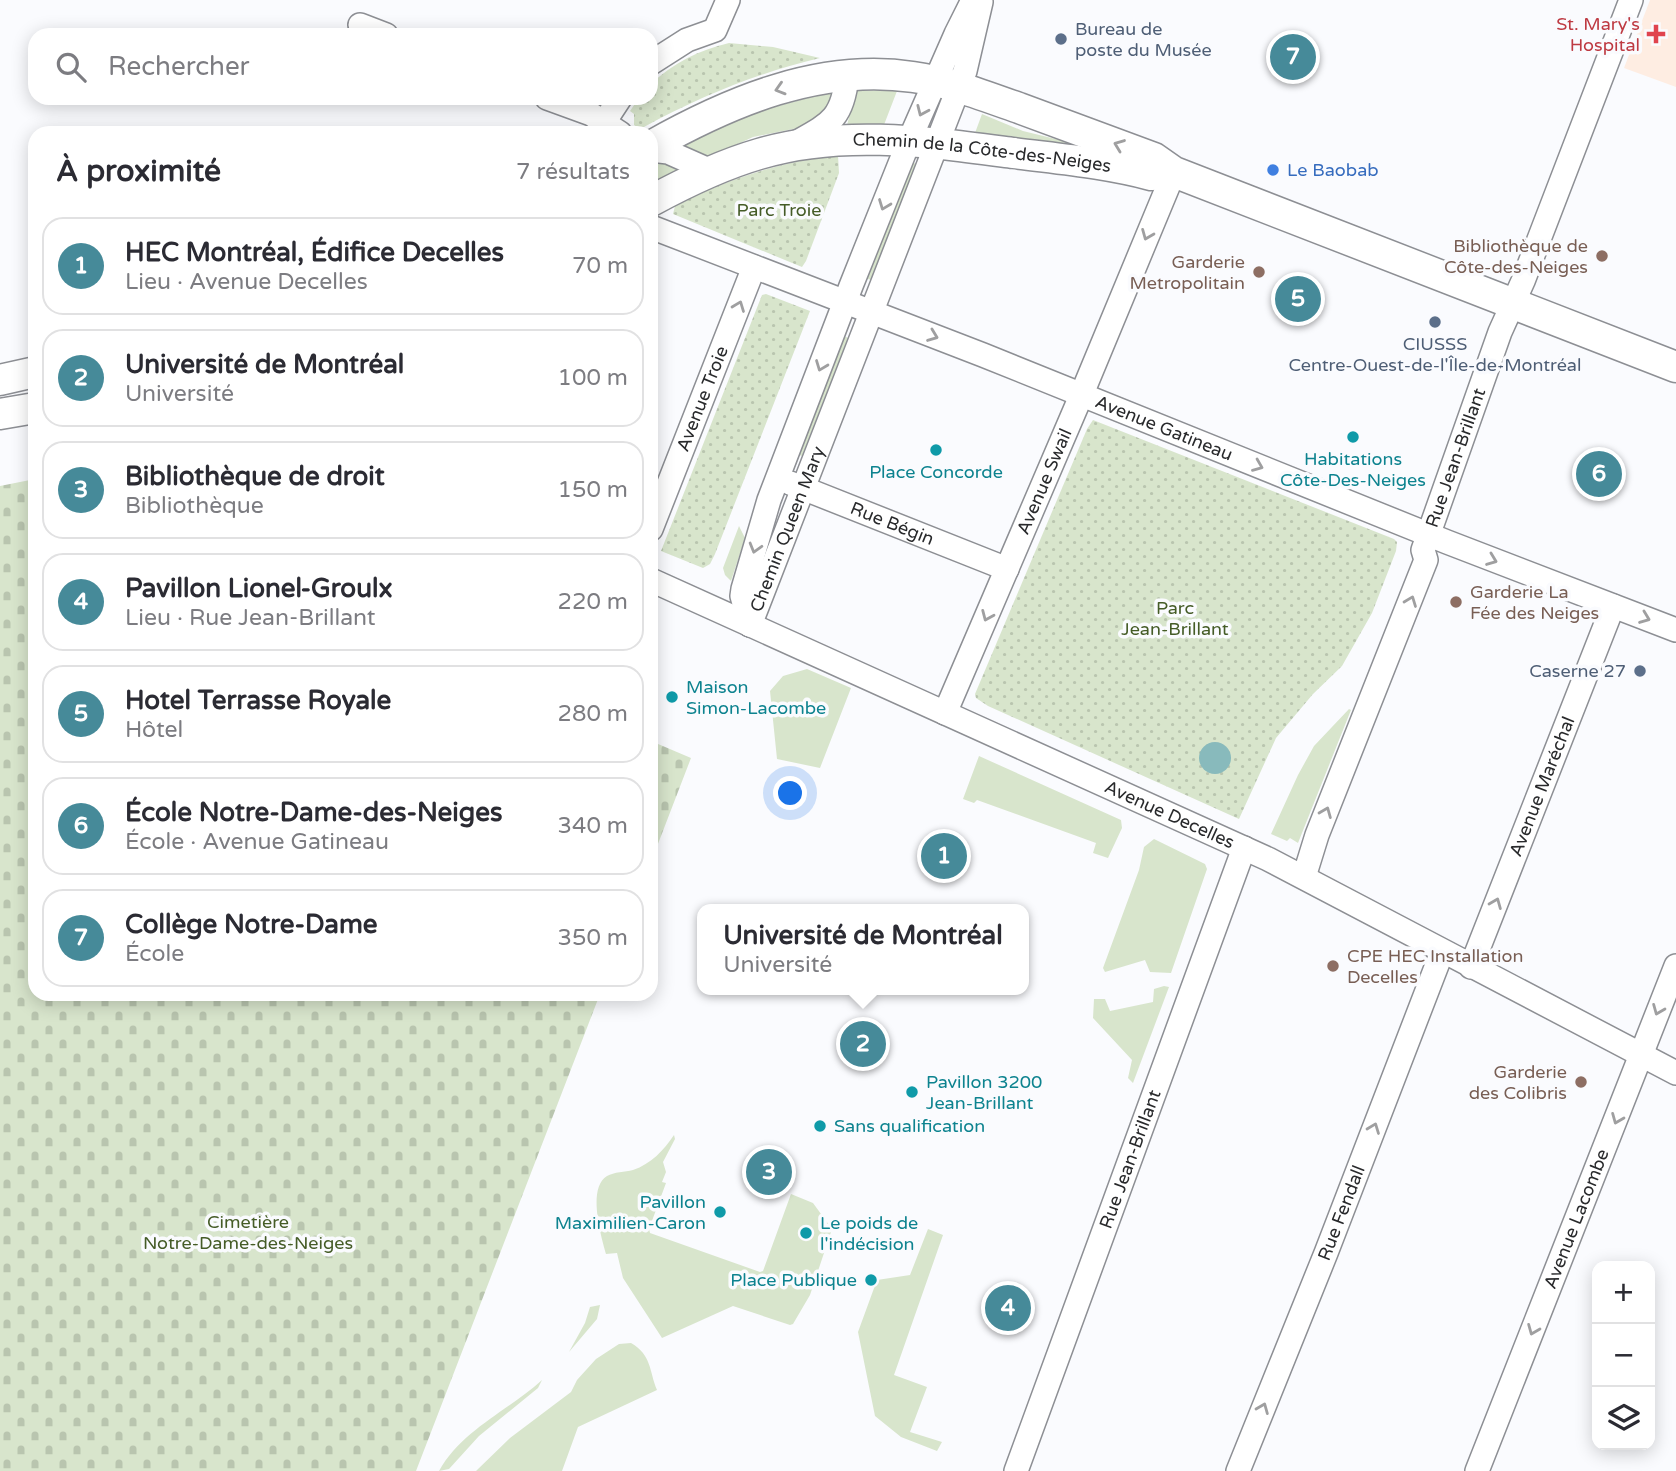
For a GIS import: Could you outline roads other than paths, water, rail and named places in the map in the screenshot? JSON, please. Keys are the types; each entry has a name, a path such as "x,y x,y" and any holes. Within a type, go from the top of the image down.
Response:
{"main road":[{"name":"Chemin de la Côte-des-Neiges","path":"658,144 695,122 746,100 801,83 847,76 889,75 947,84 1154,158 1174,172 1676,367"},
{"name":"Chemin de la Côte-des-Neiges","path":"658,198 711,171 758,154 790,146 846,139 923,142 1093,163 1151,175 1174,172"},
{"path":"0,380 28,374"},
{"path":"0,414 28,409"}],"street":[{"path":"658,59 687,40 715,30 728,0"},
{"name":"Chemin Queen Mary","path":"750,625 742,596 743,589 778,478 845,302 923,142 947,84 973,0"},
{"name":"Chemin Queen Mary","path":"947,84 974,40 982,0"},
{"name":"Rue Jean-Brillant","path":"1304,877 1317,835 1426,561 1423,550 1470,412 1631,0"},
{"path":"360,25 368,28"},
{"name":"Chemin de la Côte-des-Neiges","path":"790,146 834,118 844,98 847,76"},
{"path":"561,105 601,126"},
{"path":"608,126 617,105"},
{"name":"Chemin Queen Mary","path":"750,625 870,311 923,142"},
{"path":"658,150 711,171"},
{"name":"Avenue Swail","path":"945,713 1174,172"},
{"name":"Avenue Gatineau","path":"658,230 1676,630"},
{"name":"Avenue Troie","path":"658,511 754,267"},
{"name":"Rue Bégin","path":"778,478 1007,569"},
{"name":"Avenue Decelles","path":"658,582 1244,848 1676,1073"},
{"name":"Avenue Maréchal","path":"1471,967 1613,606"},
{"name":"Rue Jean-Brillant","path":"1016,1471 1244,848"},
{"name":"Rue Fendall","path":"1238,1471 1321,1266 1442,952"},
{"name":"Avenue Lacombe","path":"1477,1471 1676,966"}],"water":[{"path":"1215,742 1227,746 1231,758 1227,770 1215,774 1203,770 1199,758 1203,746"}],"place":[{"name":"St. Mary's Hospital","path":"1656,34"},
{"name":"Bureau de poste du Musée","path":"1061,39"},
{"name":"Collège Notre-Dame","path":"1293,57"},
{"name":"Le Baobab","path":"1273,170"},
{"name":"Bibliothèque de Côte-des-Neiges","path":"1602,256"},
{"name":"Garderie Metropolitain","path":"1259,272"},
{"name":"Hotel Terrasse Royale","path":"1298,299"},
{"name":"CIUSSS Centre-Ouest-de-l'Île-de-Montréal","path":"1435,322"},
{"name":"Habitations Côte-Des-Neiges","path":"1353,437"},
{"name":"Place Concorde","path":"936,450"},
{"name":"École Notre-Dame-des-Neiges","path":"1599,474"},
{"name":"Garderie La Fée des Neiges","path":"1456,602"},
{"name":"Caserne 27","path":"1640,671"},
{"name":"Maison Simon-Lacombe","path":"672,697"},
{"name":"HEC Montréal, Édifice Decelles","path":"944,856"},
{"name":"CPE HEC Installation Decelles","path":"1333,966"},
{"name":"Université de Montréal","path":"863,1044"},
{"name":"Garderie des Colibris","path":"1581,1082"},
{"name":"Pavillon 3200 Jean-Brillant","path":"912,1092"},
{"name":"Sans qualification","path":"820,1126"},
{"name":"Bibliothèque de droit","path":"769,1172"},
{"name":"Pavillon Maximilien-Caron","path":"720,1212"},
{"name":"Le poids de l'indécision","path":"806,1233"},
{"name":"Place Publique","path":"871,1280"},
{"name":"Pavillon Lionel-Groulx","path":"1008,1308"}],"park label":[{"name":"Parc Troie","path":"779,210"},
{"name":"Parc Jean-Brillant","path":"1175,618"},
{"name":"Cimetière Notre-Dame-des-Neiges","path":"248,1232"}]}
